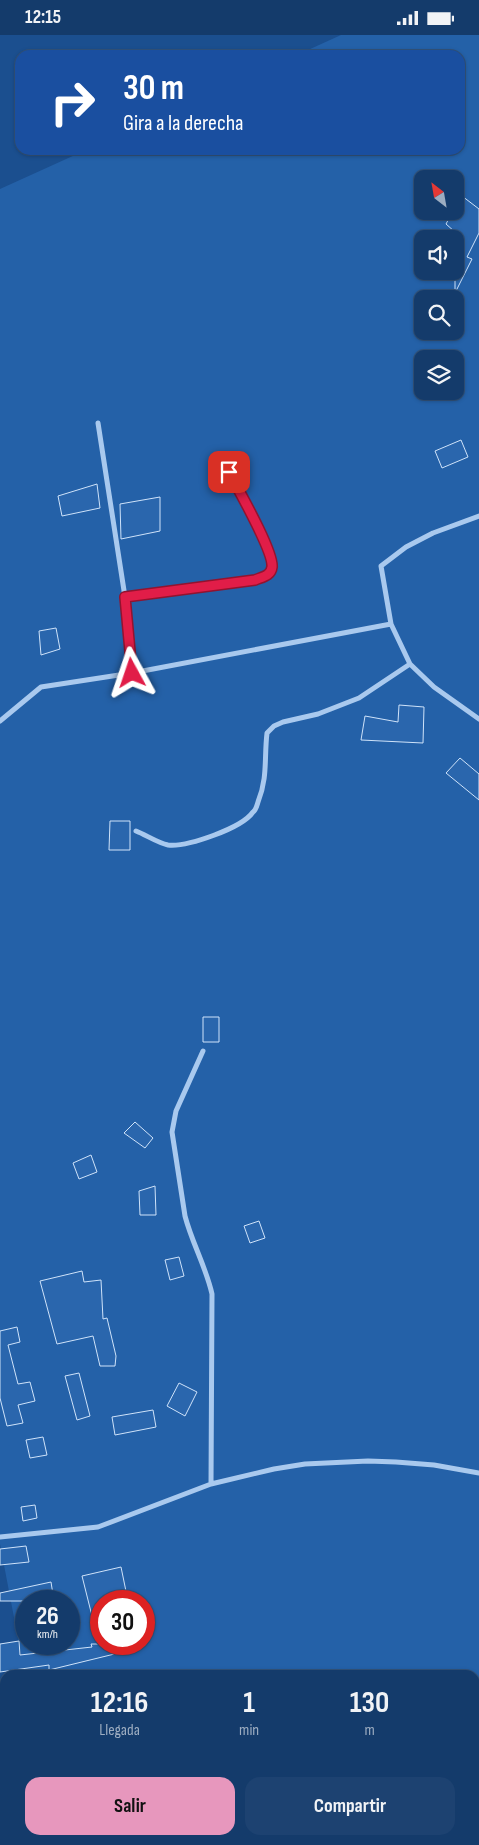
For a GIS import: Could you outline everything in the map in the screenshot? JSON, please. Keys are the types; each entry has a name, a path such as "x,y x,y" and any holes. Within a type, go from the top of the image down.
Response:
{"street":[{"path":"98,423 125,597 132,673"},
{"path":"125,597 255,580 268,575 272,568 270,552 229,472"},
{"path":"479,516 433,533 406,547 382,566 391,624 410,664 434,687 479,719"},
{"path":"0,721 41,687 132,673 391,624"},
{"path":"136,831 166,844 179,845 215,835 236,825 253,813 260,798 266,775 267,733 274,726 318,714 359,698 410,664"},
{"path":"203,1051 176,1111 172,1132 184,1216 208,1276 212,1294 211,1484"},
{"path":"0,1537 98,1527 211,1484 274,1469 305,1464 368,1461 396,1462 434,1465 479,1473"}],"shaded area":[{"path":"341,35 479,35 479,1670 24,1670 21,1655 80,1655 80,1590 15,1590 15,1623 0,1544 0,189 75,155 465,155 465,50 308,50"}],"building":[{"path":"464,198 479,209 479,233 467,257 472,259 464,275 464,230 453,230 446,224 448,220 464,220"},
{"path":"455,280 462,280 456,290"},
{"path":"461,440 468,457 442,468 435,451"},
{"path":"97,484 100,508 62,516 58,496"},
{"path":"160,497 160,531 121,539 120,504"},
{"path":"56,628 60,649 41,655 39,631"},
{"path":"399,705 424,707 423,743 361,740 365,716 398,722"},
{"path":"460,758 479,774 479,800 446,773"},
{"path":"110,821 130,821 130,850 109,850"},
{"path":"203,1017 219,1017 219,1042 203,1042"},
{"path":"135,1122 153,1138 145,1148 124,1133"},
{"path":"91,1155 97,1172 79,1179 73,1163"},
{"path":"155,1186 156,1215 140,1215 139,1191"},
{"path":"259,1221 265,1238 250,1243 244,1226"},
{"path":"179,1257 184,1276 170,1280 165,1260"},
{"path":"82,1271 84,1282 101,1280 103,1319 107,1318 116,1356 115,1366 100,1366 93,1336 57,1344 40,1281"},
{"path":"17,1327 20,1342 8,1345 18,1384 30,1382 35,1401 18,1405 23,1423 7,1426 0,1398 0,1331"},
{"path":"79,1373 90,1416 77,1420 65,1376"},
{"path":"179,1383 197,1392 185,1416 167,1406"},
{"path":"153,1410 156,1427 115,1435 112,1417"},
{"path":"43,1437 47,1455 30,1458 26,1440"},
{"path":"35,1505 37,1518 23,1521 21,1507"},
{"path":"26,1546 29,1562 0,1565 0,1549"},
{"path":"121,1567 126,1590 90,1590 90,1608 82,1576"},
{"path":"51,1582 52,1590 15,1590 15,1601 0,1601 0,1593"},
{"path":"15,1642 15,1655 80,1655 80,1648 90,1647 90,1655 110,1655 49,1670 49,1665 0,1670 0,1644"}],"route":[{"path":"132,673 125,597 255,580 268,575 272,568 270,552 229,472"}]}
